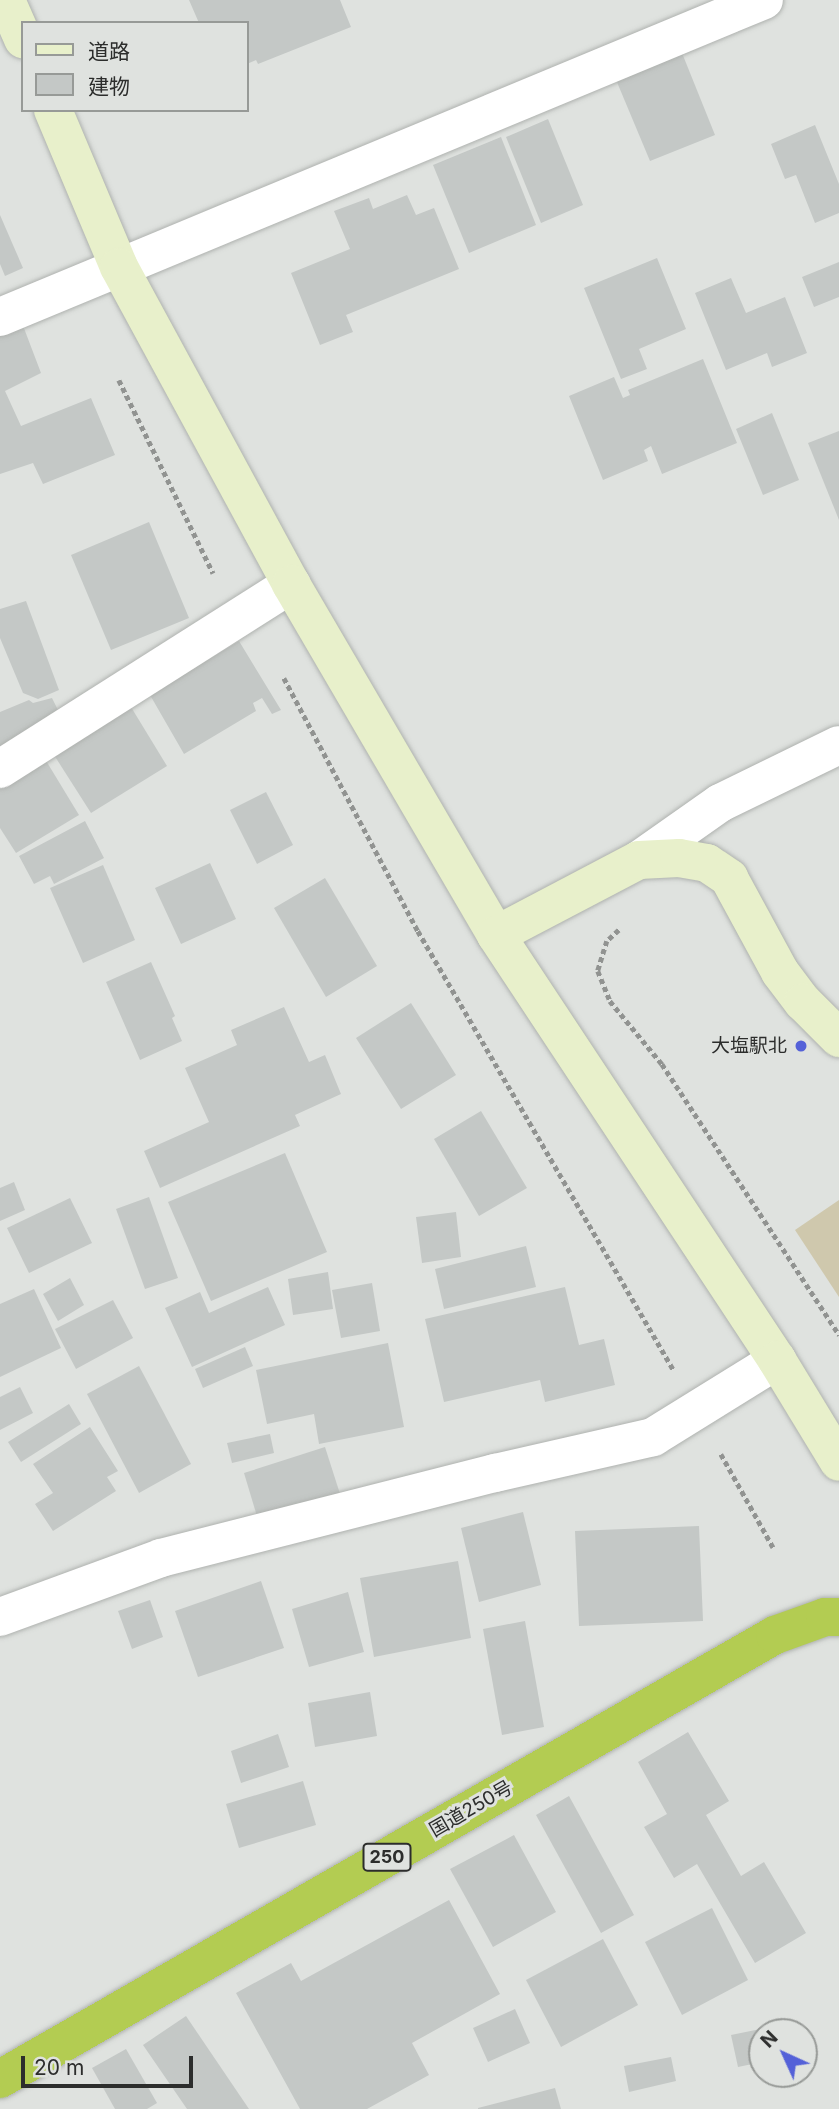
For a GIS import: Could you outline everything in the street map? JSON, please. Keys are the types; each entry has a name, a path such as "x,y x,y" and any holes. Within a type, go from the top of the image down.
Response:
{"highway":[{"name":"国道250号","path":"0,2079 775,1635 825,1617 839,1617"}],"street":[{"path":"6,0 21,34"},
{"path":"0,317 764,0"},
{"path":"54,112 119,267 291,584 496,935 777,1360 839,1462"},
{"path":"0,769 291,584"},
{"path":"496,935 639,860 720,803 839,745"},
{"path":"639,860 679,858 708,863 729,878 780,972 803,1002 839,1038"},
{"path":"0,1617 161,1558 495,1473 653,1437 777,1360"},
{"path":"775,1635 839,1595"}],"path":[{"path":"117,373 224,594 261,634 418,932 680,1381"},
{"path":"604,877 632,917 607,940 598,971 610,1001 662,1064 839,1335"},
{"path":"719,1450 773,1547"}],"shaded area":[{"path":"839,1200 839,1297 795,1230"}],"building":[{"path":"189,0 340,0 351,27 258,64 256,60 248,64 248,21 198,21"},
{"path":"680,48 715,135 650,161 614,75"},
{"path":"548,119 583,205 541,223 506,137"},
{"path":"815,125 839,184 839,213 815,223 796,175 785,179 771,144"},
{"path":"501,137 536,225 469,253 433,165"},
{"path":"407,195 416,215 434,208 459,269 346,315 353,332 320,345 291,273 350,249 334,211 369,198 373,209"},
{"path":"0,215 23,268 5,276 0,264"},
{"path":"657,258 686,329 639,349 647,369 621,379 584,288"},
{"path":"839,262 839,297 814,307 802,277"},
{"path":"731,278 746,313 785,297 807,353 772,367 767,353 726,370 695,293"},
{"path":"22,323 41,373 5,391 21,426 91,398 115,455 43,484 33,463 0,474 0,332"},
{"path":"703,359 737,443 662,474 651,446 644,450 648,461 603,480 569,396 614,377 623,398 630,395 628,390"},
{"path":"772,413 799,480 763,495 736,429"},
{"path":"839,431 839,520 808,443"},
{"path":"149,522 189,618 111,650 71,555"},
{"path":"26,601 59,690 38,699 23,693 0,638 0,609"},
{"path":"239,641 281,710 272,714 262,698 253,703 256,711 184,754 150,695"},
{"path":"52,698 60,714 0,747 0,712 29,700 33,703"},
{"path":"131,707 167,766 91,813 54,755"},
{"path":"45,759 79,815 16,853 0,828 0,786"},
{"path":"266,792 293,845 257,864 230,810"},
{"path":"85,821 104,858 54,884 50,876 34,884 19,856"},
{"path":"210,863 236,919 181,944 155,888"},
{"path":"103,865 135,940 83,963 50,888"},
{"path":"325,878 377,966 326,997 274,908"},
{"path":"151,962 175,1016 172,1018 182,1041 140,1060 106,982"},
{"path":"411,1003 456,1075 401,1109 356,1038"},
{"path":"284,1007 309,1062 325,1055 341,1094 295,1115 300,1126 160,1188 144,1151 209,1122 185,1068 237,1045 231,1030"},
{"path":"481,1111 527,1188 479,1216 434,1139"},
{"path":"285,1153 327,1252 211,1301 168,1202"},
{"path":"14,1182 25,1210 0,1221 0,1188"},
{"path":"149,1197 178,1278 145,1289 116,1209"},
{"path":"70,1198 92,1243 29,1273 7,1228"},
{"path":"456,1212 461,1257 422,1263 416,1217"},
{"path":"526,1246 536,1287 444,1309 435,1269"},
{"path":"328,1272 333,1309 293,1315 288,1279"},
{"path":"70,1278 84,1305 58,1321 43,1294"},
{"path":"372,1283 380,1331 341,1338 332,1290"},
{"path":"268,1287 285,1325 192,1367 165,1308 200,1292 209,1313"},
{"path":"565,1287 579,1345 604,1339 615,1385 545,1402 540,1380 444,1402 425,1319"},
{"path":"34,1289 61,1348 0,1377 0,1304"},
{"path":"113,1300 133,1338 76,1369 55,1329"},
{"path":"388,1343 404,1427 319,1444 314,1414 267,1424 256,1370"},
{"path":"245,1347 253,1366 203,1388 195,1369"},
{"path":"139,1366 191,1464 139,1493 87,1394"},
{"path":"20,1387 33,1413 0,1430 0,1397"},
{"path":"69,1404 81,1424 21,1462 8,1442"},
{"path":"90,1427 118,1471 107,1477 116,1491 53,1531 35,1504 53,1493 33,1464"},
{"path":"270,1434 274,1453 232,1463 227,1443"},
{"path":"325,1447 341,1497 259,1523 244,1473"},
{"path":"523,1512 541,1585 479,1602 461,1528"},
{"path":"699,1526 703,1621 579,1626 575,1531"},
{"path":"458,1561 471,1638 374,1657 360,1578"},
{"path":"261,1581 284,1648 198,1677 175,1611"},
{"path":"348,1592 364,1652 309,1667 292,1609"},
{"path":"150,1600 163,1637 132,1649 118,1611"},
{"path":"525,1621 544,1727 502,1735 483,1629"},
{"path":"370,1692 377,1736 315,1747 308,1703"},
{"path":"688,1732 729,1801 706,1815 741,1876 764,1862 806,1933 755,1963 697,1864 674,1878 644,1827 667,1814 638,1762"},
{"path":"278,1734 289,1767 241,1783 231,1751"},
{"path":"303,1781 316,1825 239,1848 226,1804"},
{"path":"569,1796 634,1915 601,1933 536,1815"},
{"path":"514,1835 556,1912 493,1947 450,1869"},
{"path":"449,1900 500,1994 412,2043 429,2075 367,2109 300,2109 236,1993 291,1963 301,1981"},
{"path":"712,1908 748,1980 682,2015 645,1942"},
{"path":"603,1939 638,2005 561,2047 526,1980"},
{"path":"515,2009 530,2043 488,2062 473,2028"},
{"path":"186,2016 249,2109 187,2109 143,2045"},
{"path":"748,2032 748,2065 738,2067 731,2035"},
{"path":"126,2049 157,2103 147,2109 115,2109 92,2068"},
{"path":"671,2057 676,2081 629,2092 624,2066"},
{"path":"555,2088 561,2109 478,2109 478,2108"}],"place":[{"name":"大塩駅北","path":"801,1046"}]}
